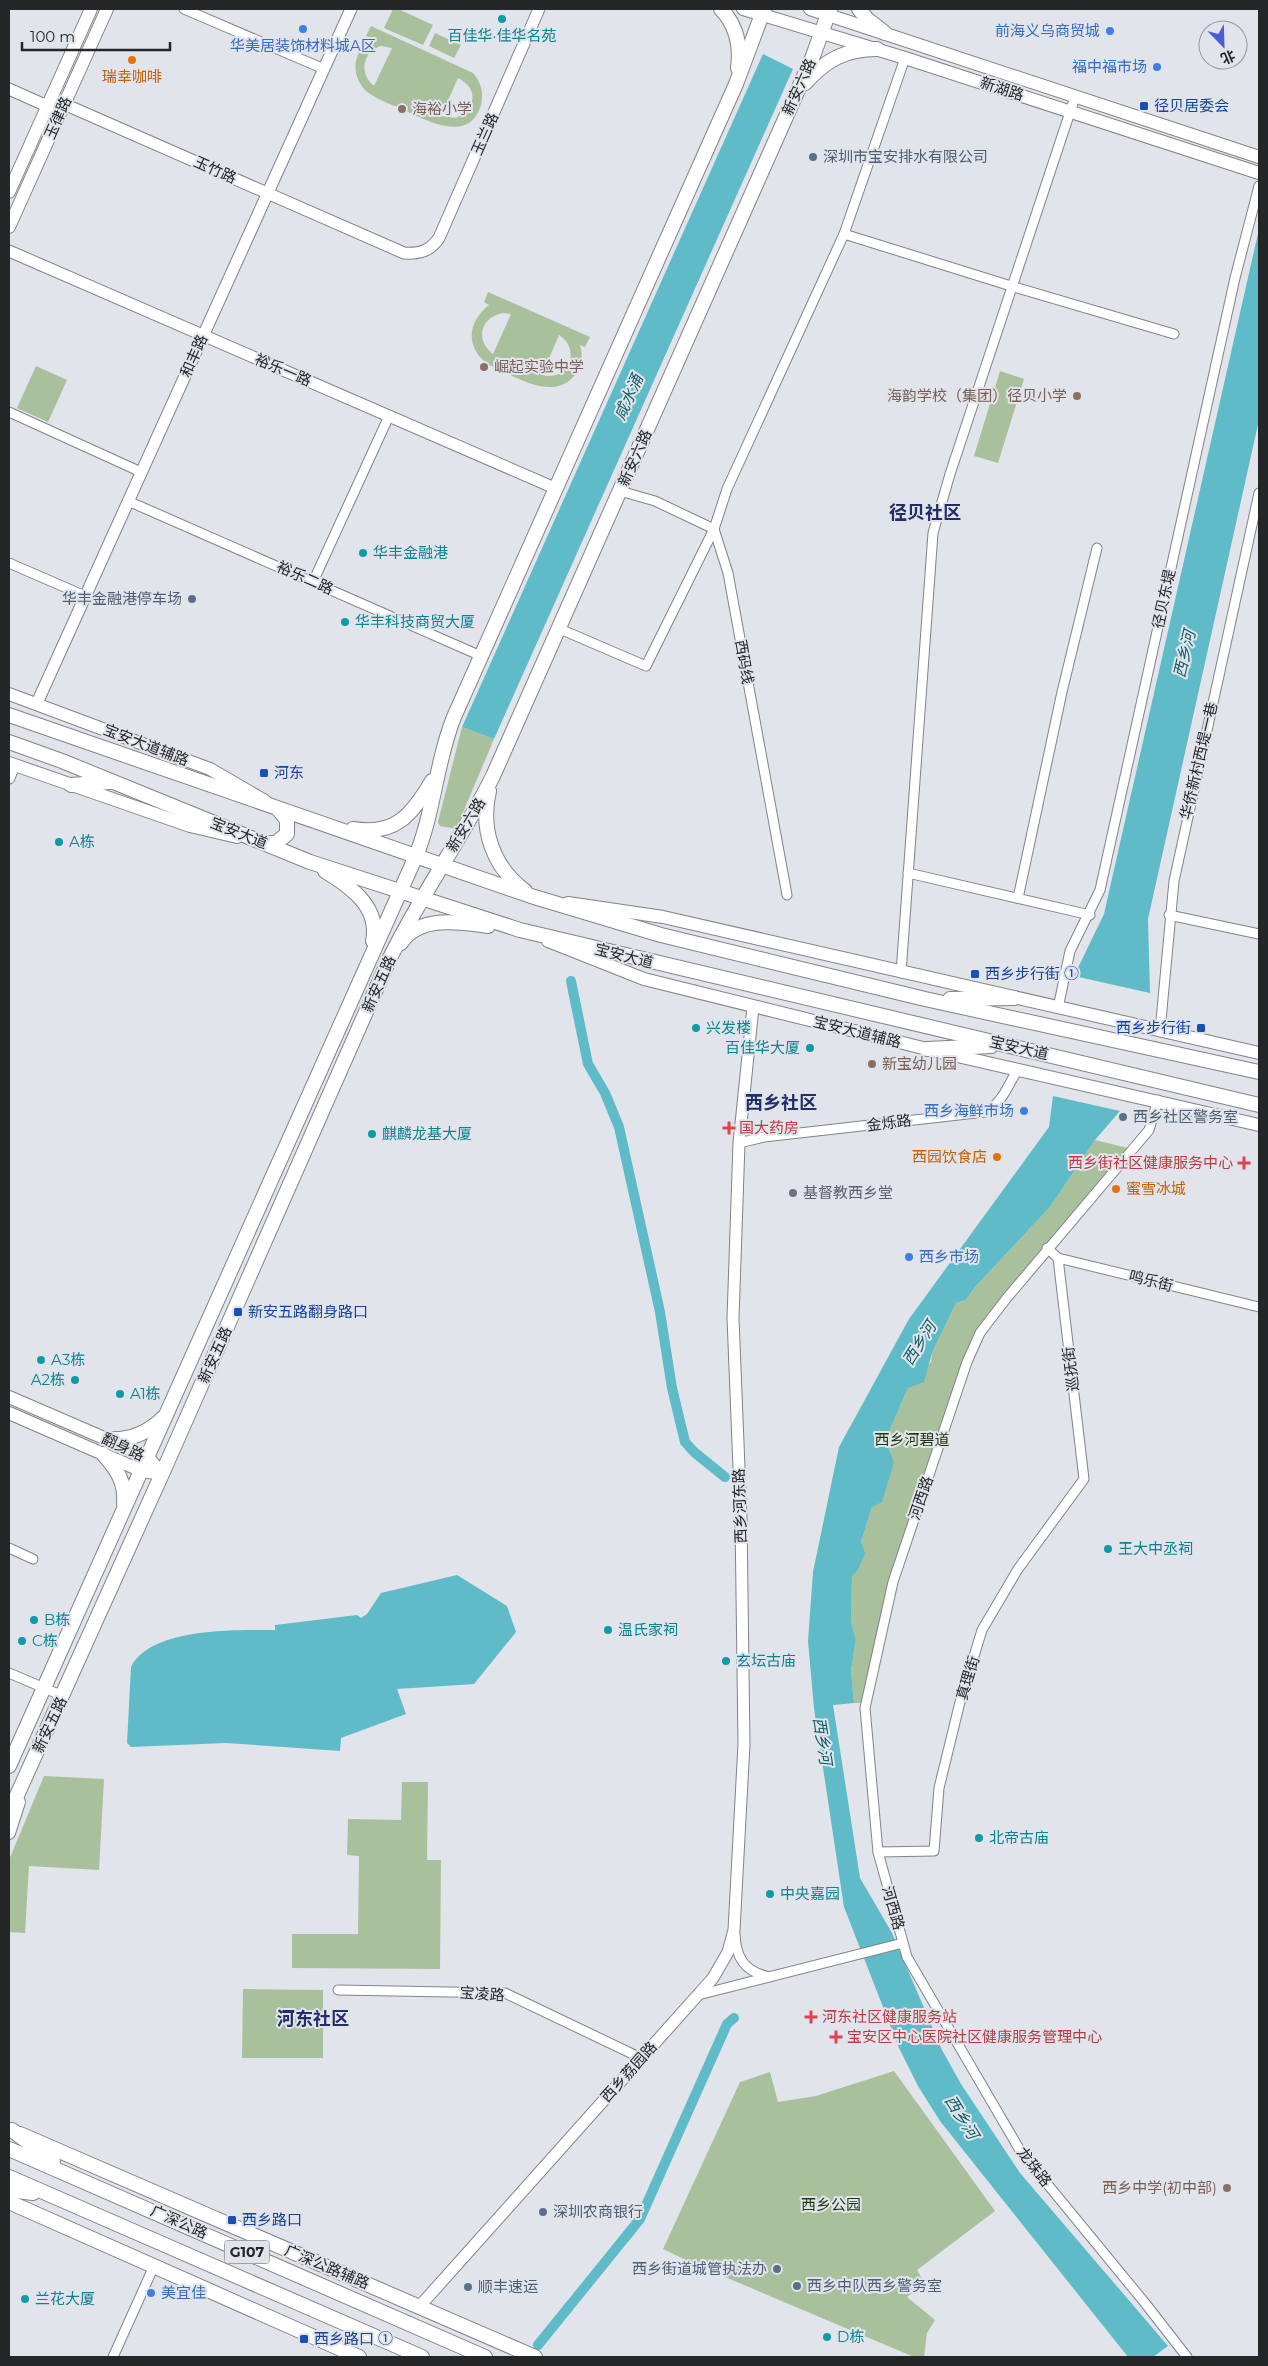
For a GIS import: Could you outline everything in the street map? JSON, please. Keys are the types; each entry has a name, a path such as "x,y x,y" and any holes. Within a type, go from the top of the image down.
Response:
{"main road":[{"name":"玉律路","path":"9,192 91,9"},
{"name":"玉律路","path":"9,227 107,9"},
{"path":"721,9 730,21 737,38 738,63 736,84"},
{"name":"新湖路","path":"743,9 763,12 822,34 905,58 1259,173"},
{"name":"新湖路","path":"810,9 829,12 885,33 1259,157"},
{"path":"859,9 867,19 885,33"},
{"name":"新安六路","path":"401,890 416,856 427,823 436,774 448,732 736,84 763,12"},
{"name":"新安六路","path":"422,898 472,817 493,776 798,92 829,12"},
{"path":"798,92 818,69 835,57 851,51 876,49"},
{"name":"宝安大道辅路","path":"9,694 210,769 233,780 277,809"},
{"name":"宝安大道","path":"9,715 532,896 661,935 925,999 1259,1072"},
{"name":"宝安大道","path":"9,742 310,862 520,930 1259,1105"},
{"path":"12,764 190,826 262,842 276,843 287,834 288,820 277,809"},
{"path":"318,823 368,831 389,827 415,808 436,774"},
{"path":"493,776 487,809 488,837 491,849 508,877 532,896 663,916 901,973 1259,1053"},
{"path":"71,785 112,782"},
{"path":"310,862 345,885 360,898 369,910 375,924 369,959"},
{"name":"新安五路","path":"10,1763 401,890"},
{"name":"新安五路","path":"9,1813 162,1474 388,962 406,924 422,898"},
{"path":"388,962 404,938 415,929 427,925 457,922 520,930"},
{"name":"宝安大道辅路","path":"520,930 635,976 927,1049 1158,1100 1259,1125"},
{"path":"925,999 1014,998"},
{"path":"927,1049 1010,1046"},
{"name":"翻身路","path":"9,1397 148,1457 162,1474"},
{"path":"106,1439 127,1439 146,1432 169,1409"},
{"name":"翻身路","path":"9,1413 142,1471 162,1474"},
{"path":"103,1454 118,1472 122,1481 125,1492 122,1513"},
{"path":"9,1833 30,1769"},
{"path":"10,2129 69,2175"},
{"name":"广深公路辅路","path":"10,2129 535,2357"},
{"name":"广深公路","path":"9,2149 485,2357"},
{"name":"广深公路","path":"9,2177 422,2357"},
{"path":"9,2190 49,2195"},
{"path":"9,2202 359,2357"}],"street":[{"path":"184,9 324,69"},
{"name":"和丰路","path":"37,703 351,9"},
{"name":"玉兰路","path":"422,252 429,249 439,238 539,9"},
{"path":"560,629 646,666 714,529 727,489 844,234 905,58"},
{"path":"9,89 47,106 64,104"},
{"path":"901,973 933,533 1011,286 1075,97"},
{"name":"玉竹路","path":"64,104 404,253 422,252"},
{"name":"径贝东堤","path":"1061,1009 1070,951 1078,933 1090,915 1100,890 1247,225 1259,186"},
{"path":"844,234 1174,334"},
{"name":"裕乐一路","path":"9,251 557,489"},
{"path":"9,412 141,472"},
{"path":"314,582 389,416"},
{"path":"620,492 655,501 714,529"},
{"name":"华侨新村西堤一巷","path":"1160,1031 1169,915 1181,844 1259,493"},
{"name":"裕乐二路","path":"128,501 481,656"},
{"name":"西码线","path":"714,529 728,573 787,895"},
{"path":"1018,898 1062,692 1097,548"},
{"path":"9,563 85,596"},
{"path":"9,778 12,764"},
{"path":"908,873 1090,915"},
{"path":"1169,915 1259,934"},
{"name":"西乡河东路","path":"698,1996 720,1968 728,1952 734,1930 744,1744 741,1518 733,1318 739,1143 753,1007"},
{"name":"金烁路","path":"739,1143 764,1137 985,1112 994,1108 999,1102 1018,1069"},
{"name":"河西路","path":"907,1957 878,1852 864,1708 893,1582 973,1346 980,1333 1047,1248 1149,1130 1158,1100"},
{"name":"鸣乐街","path":"1047,1248 1058,1258 1259,1307"},
{"name":"巡抚街","path":"1058,1258 1084,1479"},
{"name":"真理街","path":"878,1852 934,1851 938,1788 960,1702 982,1630 1018,1569 1084,1479"},
{"path":"9,1548 33,1559"},
{"path":"9,1673 63,1696"},
{"path":"734,1930 737,1951 742,1964 752,1972 769,1977"},
{"path":"698,1996 903,1943"},
{"name":"龙珠路","path":"907,1957 1021,2152 1145,2303 1186,2357"},
{"name":"宝凌路","path":"338,1990 505,1993 641,2058"},
{"name":"西乡荔园路","path":"419,2307 698,1996"},
{"path":"112,2357 154,2266"}],"green space":[{"path":"393,9 398,9 433,25 423,45 384,28"},
{"path":"371,26 473,73 480,84 482,92 481,105 475,117 467,124 457,127 446,126 423,119 369,93 360,83 356,70 357,56 372,39 366,36","holes":["381,46 392,48 374,86 366,76 366,58","458,78 471,90 472,103 470,108 456,118 441,116"]},
{"path":"435,33 461,45 454,58 429,46"},
{"path":"488,292 590,337 585,347 580,345 581,360 575,375 566,383 556,387 544,387 521,380 489,365 476,351 472,335 476,319 489,305 484,302","holes":["504,313 511,314 493,354 483,342 483,329 490,319","559,335 566,341 570,349 569,363 559,374 551,376 542,375"]},
{"path":"36,366 67,380 48,422 17,408"},
{"path":"1000,371 1024,379 998,463 974,456"},
{"path":"462,727 494,739 456,829 440,826 438,822"},
{"name":"西乡河碧道","path":"1095,1140 1128,1148 974,1333 889,1581 861,1703 854,1703 851,1671 856,1639 851,1623 852,1577 858,1570 861,1542 872,1507 885,1441 908,1388 931,1362 932,1353 956,1303 966,1300 975,1287 1050,1207"},
{"path":"44,1776 104,1779 99,1870 29,1866 25,1933 9,1932 9,1860"},
{"path":"402,1782 428,1782 427,1860 441,1860 440,1969 292,1968 292,1934 358,1934 359,1856 347,1855 348,1819 401,1820"},
{"path":"243,1989 323,1990 323,2058 242,2058"},
{"name":"西乡公园","path":"894,2071 995,2211 917,2270 925,2284 907,2297 935,2320 927,2333 924,2357 914,2357 663,2249 740,2082 770,2072 778,2102 816,2096"}],"water":[{"name":"咸水涌","path":"763,54 793,69 494,739 462,727"},
{"name":"西乡河","path":"1259,229 1259,420 1148,919 1150,993 1074,976 1104,914"},
{"name":"西乡河","path":"1053,1096 1120,1111 1095,1140 1050,1207 975,1287 966,1300 956,1303 932,1353 924,1382 908,1388 885,1441 894,1462 882,1502 872,1507 861,1542 865,1553 858,1570 852,1577 851,1623 856,1639 851,1671 854,1703 833,1705 860,1878 892,1933 942,2050 961,2084 1020,2173 1168,2346 1153,2357 1128,2357 940,2121 918,2086 899,2048 844,1907 814,1708 808,1641 813,1572 839,1447 909,1319 1049,1127"},
{"path":"457,1575 507,1606 516,1632 474,1684 397,1689 406,1714 341,1738 340,1751 226,1743 131,1747 127,1743 131,1667 141,1654 157,1644 175,1638 218,1631 275,1630 275,1625 357,1615 361,1618 367,1614 381,1593"}],"waterway":[{"path":"571,981 588,1064 605,1093 619,1127 660,1312 672,1388 685,1442 694,1452 725,1477"},
{"path":"538,2345 640,2219 727,2024 734,2018"}],"place":[{"name":"百佳华·佳华名苑","path":"502,19"},
{"name":"华美居装饰材料城A区","path":"303,29"},
{"name":"前海义乌商贸城","path":"1110,31"},
{"name":"瑞幸咖啡","path":"132,60"},
{"name":"福中福市场","path":"1157,67"},
{"name":"径贝居委会","path":"1144,106"},
{"name":"海裕小学","path":"402,109"},
{"name":"深圳市宝安排水有限公司","path":"813,157"},
{"name":"崛起实验中学","path":"484,367"},
{"name":"海韵学校（集团）径贝小学","path":"1077,396"},
{"name":"华丰金融港","path":"363,553"},
{"name":"华丰金融港停车场","path":"192,599"},
{"name":"华丰科技商贸大厦","path":"345,622"},
{"name":"河东","path":"264,773"},
{"name":"A栋","path":"59,842"},
{"name":"西乡步行街 ①","path":"975,974"},
{"name":"兴发楼","path":"696,1028"},
{"name":"西乡步行街","path":"1201,1028"},
{"name":"百佳华大厦","path":"810,1048"},
{"name":"新宝幼儿园","path":"872,1064"},
{"name":"西乡海鲜市场","path":"1024,1111"},
{"name":"西乡社区警务室","path":"1123,1117"},
{"name":"国大药房","path":"729,1128"},
{"name":"麒麟龙基大厦","path":"372,1134"},
{"name":"西园饮食店","path":"997,1157"},
{"name":"西乡街社区健康服务中心","path":"1244,1163"},
{"name":"蜜雪冰城","path":"1116,1189"},
{"name":"基督教西乡堂","path":"793,1193"},
{"name":"西乡市场","path":"909,1257"},
{"name":"新安五路翻身路口","path":"238,1312"},
{"name":"A3栋","path":"41,1360"},
{"name":"A2栋","path":"75,1380"},
{"name":"A1栋","path":"120,1394"},
{"name":"王大中丞祠","path":"1108,1549"},
{"name":"B栋","path":"34,1620"},
{"name":"温氏家祠","path":"608,1630"},
{"name":"C栋","path":"22,1641"},
{"name":"玄坛古庙","path":"726,1661"},
{"name":"北帝古庙","path":"979,1838"},
{"name":"中央嘉园","path":"770,1894"},
{"name":"河东社区健康服务站","path":"811,2017"},
{"name":"宝安区中心医院社区健康服务管理中心","path":"836,2037"},
{"name":"西乡中学(初中部)","path":"1227,2188"},
{"name":"深圳农商银行","path":"543,2212"},
{"name":"西乡路口","path":"232,2220"},
{"name":"西乡街道城管执法办","path":"777,2269"},
{"name":"西乡中队西乡警务室","path":"797,2286"},
{"name":"顺丰速运","path":"468,2287"},
{"name":"美宜佳","path":"151,2293"},
{"name":"兰花大厦","path":"25,2299"},
{"name":"D栋","path":"827,2337"},
{"name":"西乡路口 ①","path":"304,2339"}],"district":[{"name":"径贝社区","path":"925,513"},
{"name":"西乡社区","path":"781,1103"},
{"name":"河东社区","path":"313,2019"}]}
